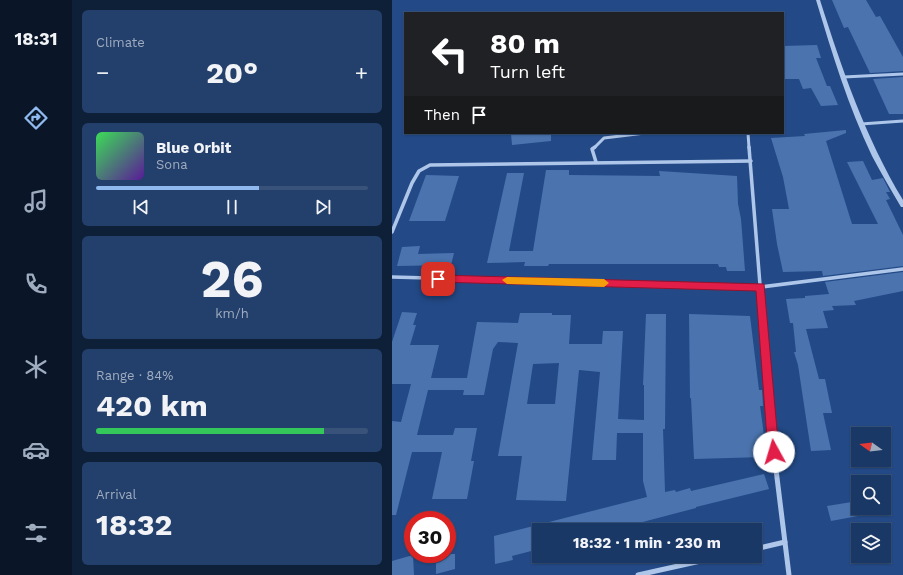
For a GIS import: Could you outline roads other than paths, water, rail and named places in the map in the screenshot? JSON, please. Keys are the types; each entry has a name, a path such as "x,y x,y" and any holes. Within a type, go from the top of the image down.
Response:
{"street":[{"path":"818,0 836,58 861,124 894,191 903,205"},
{"path":"844,77 903,74"},
{"path":"861,124 903,121"},
{"path":"596,162 592,149 604,138 637,134"},
{"path":"748,134 772,437 789,575"},
{"path":"392,232 412,183 419,172 430,165 751,161"},
{"path":"392,277 760,287 903,269"},
{"path":"762,547 785,542"},
{"path":"638,575 692,563"}]}
